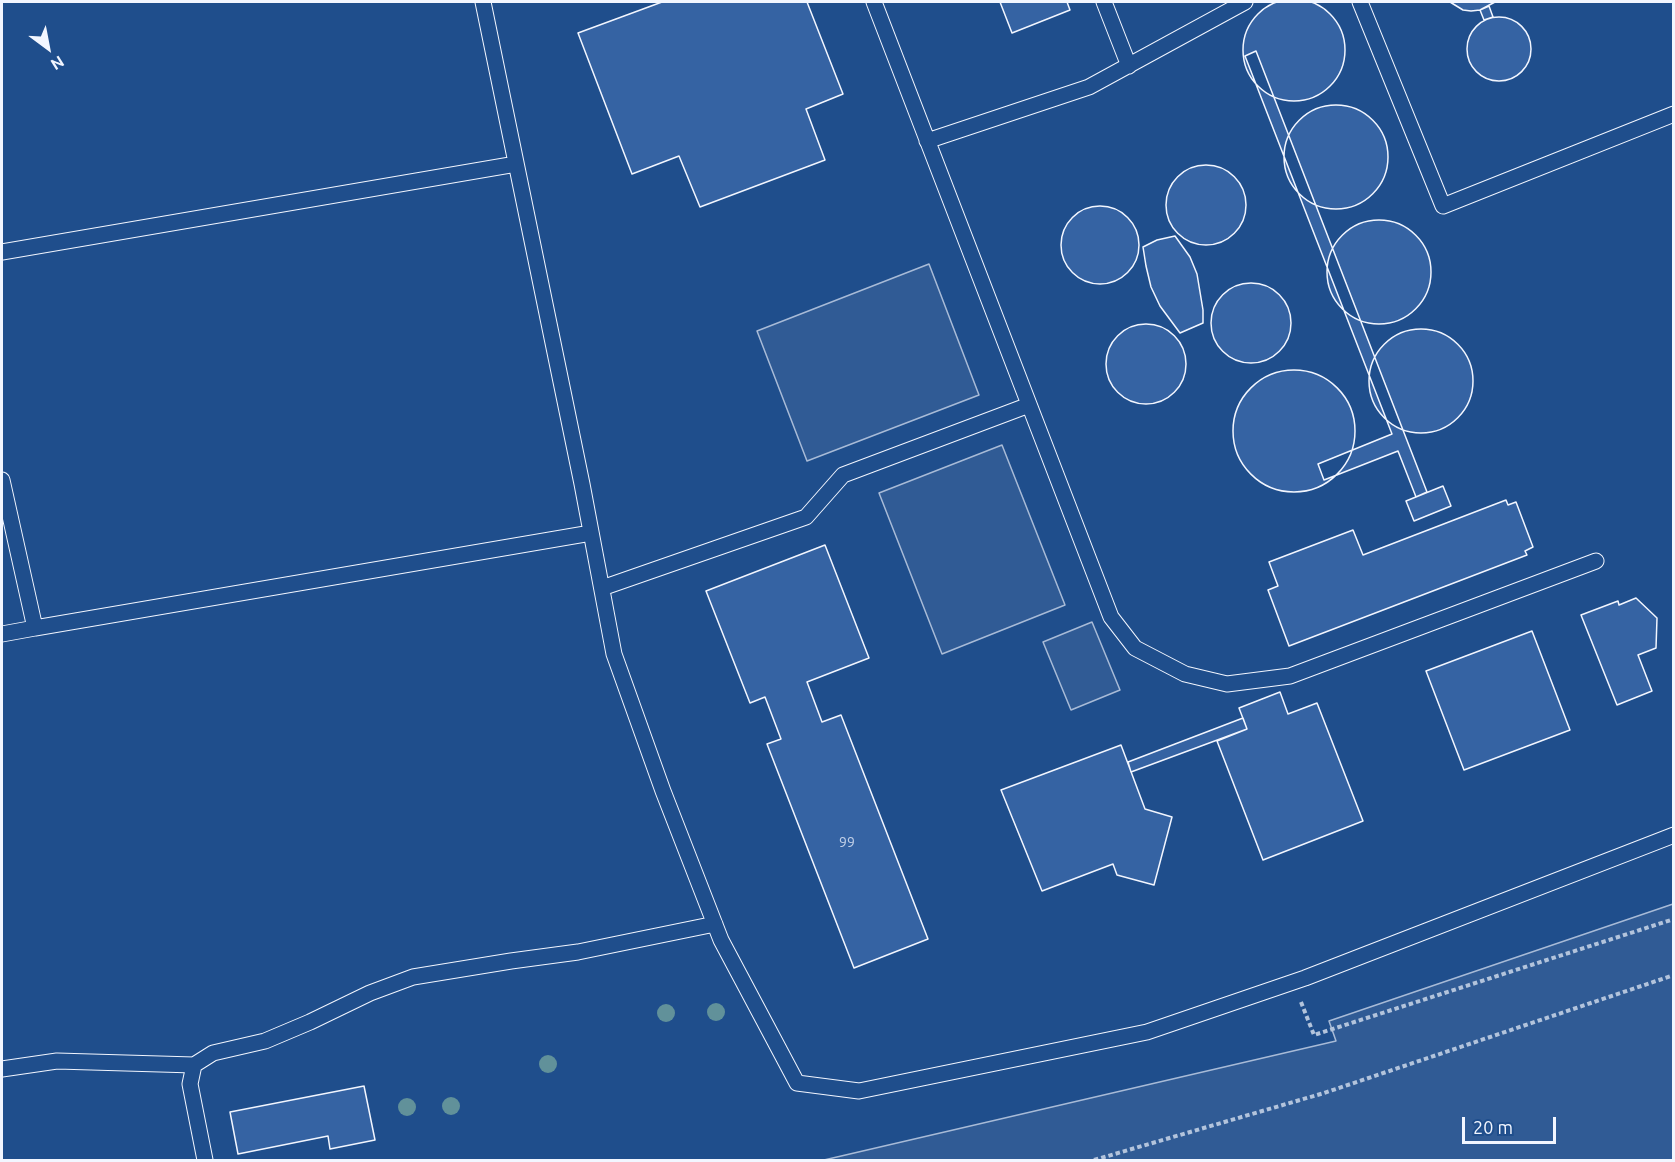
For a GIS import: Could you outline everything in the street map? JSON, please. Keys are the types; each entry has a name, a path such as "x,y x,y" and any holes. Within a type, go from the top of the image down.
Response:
{"lane":[{"path":"483,2 614,654 714,924 796,1083 859,1091 1147,1032 1293,982 1674,835"},
{"path":"873,2 1111,617 1136,648 1185,674 1227,684 1290,676 1596,561"},
{"path":"1104,2 1129,66"},
{"path":"927,141 1089,87 1245,2"},
{"path":"1360,2 1443,206 1674,114"},
{"path":"2,252 516,164"},
{"path":"602,588 806,517 843,475 1029,405"},
{"path":"2,480 35,628"},
{"path":"2,634 591,533"},
{"path":"2,1069 57,1061 194,1065 213,1053 265,1041 310,1023 370,993 413,977 578,952 714,924"},
{"path":"194,1065 190,1084 205,1161"}],"path":[{"path":"1293,982 1314,1035 1674,919"},
{"path":"1094,1161 1323,1093 1674,975"}],"shaded area":[{"path":"929,264 979,395 807,461 757,331"},
{"path":"1002,445 1065,605 942,654 879,493"},
{"path":"1092,622 1120,690 1071,710 1043,642"},
{"path":"1673,904 1673,1160 824,1160 1336,1041 1329,1021"}],"building":[{"path":"1294,-1 1323,7 1337,21 1345,50 1337,79 1323,93 1294,101 1265,93 1251,79 1243,50 1251,21 1265,7"},
{"path":"662,2 807,2 843,94 806,109 825,160 700,207 679,156 632,174 578,33"},
{"path":"1000,2 1067,2 1070,10 1012,33"},
{"path":"1450,2 1495,2 1480,10 1471,11 1463,10"},
{"path":"1489,6 1493,17 1484,20 1480,10"},
{"path":"1493,17 1505,17 1522,26 1529,37 1531,49 1529,61 1522,72 1505,81 1493,81 1481,76 1472,67 1467,55 1467,43 1472,31 1481,22"},
{"path":"1256,51 1427,492 1416,497 1398,451 1324,480 1318,464 1392,434 1245,56"},
{"path":"1336,105 1356,109 1373,120 1384,137 1388,157 1384,177 1373,194 1356,205 1336,209 1316,205 1299,194 1288,177 1284,157 1288,137 1299,120 1316,109"},
{"path":"1206,165 1221,168 1234,177 1243,190 1246,205 1243,220 1234,233 1221,242 1206,245 1191,242 1178,233 1169,220 1166,205 1169,190 1178,177 1191,168"},
{"path":"1092,206 1108,206 1122,212 1133,223 1139,237 1139,253 1133,267 1122,278 1108,284 1092,284 1078,278 1067,267 1061,253 1061,237 1067,223 1078,212"},
{"path":"1379,220 1399,224 1416,235 1427,252 1431,272 1427,292 1416,309 1399,320 1379,324 1359,320 1342,309 1331,292 1327,272 1331,252 1342,235 1359,224"},
{"path":"1175,236 1190,257 1197,274 1203,310 1203,323 1180,333 1160,306 1151,287 1143,247 1157,240"},
{"path":"1251,283 1273,290 1279,295 1290,315 1291,323 1284,345 1279,351 1259,362 1251,363 1229,356 1223,351 1212,331 1211,323 1218,301 1223,295 1243,284"},
{"path":"1146,324 1168,331 1174,336 1185,356 1186,364 1179,386 1174,392 1154,403 1146,404 1124,397 1118,392 1107,372 1106,364 1113,342 1118,336 1138,325"},
{"path":"1421,329 1441,333 1458,344 1469,361 1473,381 1469,401 1458,418 1441,429 1421,433 1401,429 1384,418 1373,401 1369,381 1373,361 1384,344 1401,333"},
{"path":"1294,370 1317,375 1337,388 1350,408 1355,431 1350,454 1337,474 1317,487 1294,492 1271,487 1251,474 1238,454 1233,431 1238,408 1251,388 1271,375"},
{"path":"1443,486 1451,506 1414,521 1406,501"},
{"path":"1506,500 1508,505 1516,502 1533,547 1525,551 1527,555 1289,646 1268,590 1278,586 1269,562 1353,530 1363,555"},
{"path":"825,545 869,658 807,682 822,722 841,715 928,939 854,968 767,744 781,739 765,697 750,703 706,591"},
{"path":"1636,598 1657,618 1656,648 1638,655 1652,691 1617,705 1581,615 1618,601 1619,605"},
{"path":"1532,631 1570,730 1464,770 1426,671"},
{"path":"1280,692 1288,714 1317,703 1363,821 1263,860 1217,741 1247,729 1239,708"},
{"path":"1243,718 1247,729 1131,772 1128,762"},
{"path":"1121,745 1145,809 1172,817 1154,885 1117,875 1113,864 1042,891 1001,790"},
{"path":"364,1086 375,1140 330,1149 328,1136 238,1154 230,1112"}]}
